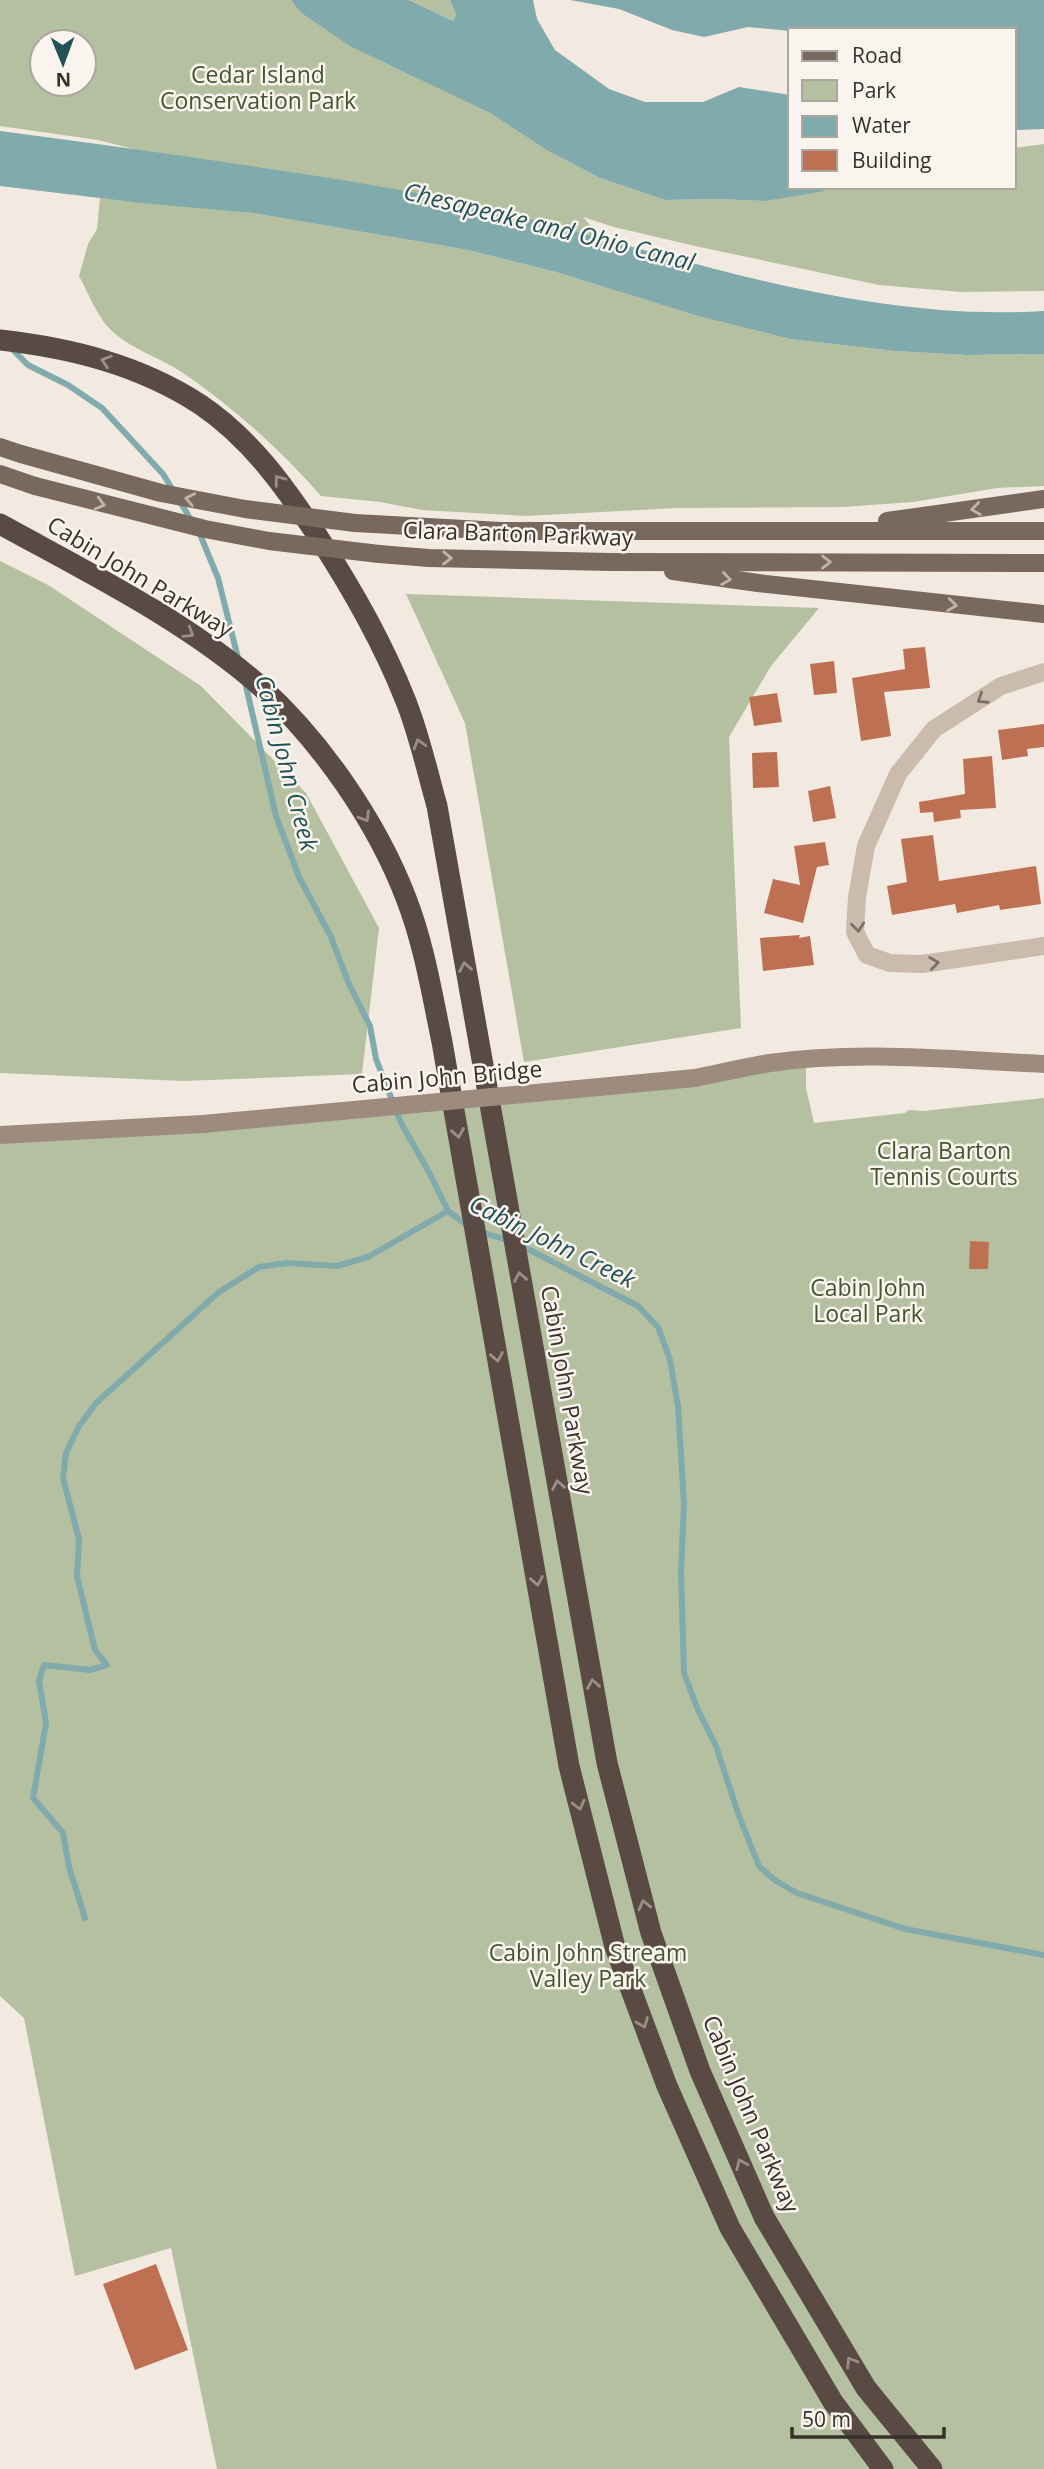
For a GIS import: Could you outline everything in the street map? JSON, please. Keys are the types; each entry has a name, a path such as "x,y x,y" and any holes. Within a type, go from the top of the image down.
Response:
{"highway":[{"name":"Cabin John Parkway","path":"0,340 76,351 121,366 169,387 225,423 255,451 277,477 345,577 384,651 406,701 437,806 607,1763 651,1933 701,2071 764,2217 866,2388 932,2469"},
{"name":"Cabin John Parkway","path":"0,524 194,636 260,687 327,760 370,825 406,898 419,937 442,1042 569,1766 615,1947 667,2086 730,2228 833,2402 883,2469"}],"main road":[{"name":"Clara Barton Parkway","path":"0,447 161,493 245,509 355,523 501,531 1044,531"},
{"name":"Clara Barton Parkway","path":"0,474 205,529 269,541 379,554 429,558 610,562 1044,563"},
{"path":"824,530 1044,499"},
{"path":"610,562 758,583 1044,614"},
{"name":"Cabin John Bridge","path":"0,1135 203,1124 695,1077 770,1063 806,1060 902,1057 1044,1064"}],"street":[{"path":"1044,672 1001,686 934,729 898,774 866,846 857,897 855,932 867,955 890,963 922,964 1044,946"}],"green space":[{"name":"Cedar Island Conservation Park","path":"0,0 291,0 300,12 490,113 548,151 600,178 665,200 766,201 828,189 1016,189 1016,148 1044,144 1044,291 961,292 879,285 695,246 583,217 614,252 193,164 98,140 0,126"},
{"path":"409,0 450,0 456,15 453,21"},
{"path":"100,198 253,213 468,250 556,272 701,317 790,339 894,351 967,355 1044,354 1044,486 997,488 913,502 843,507 677,508 526,516 422,510 380,502 321,496 274,447 223,402 176,369 126,342 104,322 79,276 88,244 97,229"},
{"path":"0,561 48,585 201,686 306,793 379,928 362,1074 183,1081 0,1073"},
{"path":"406,594 819,608 771,666 729,737 741,1028 524,1062 465,723"},
{"name":"Cabin John Stream Valley Park","path":"806,1060 806,1088 814,1123 905,1113 909,1110 923,1111 1044,1098 1044,2469 217,2469 171,2248 75,2276 24,2018 0,1996 0,1135"}],"water":[{"path":"291,0 409,0 453,21 456,15 450,0 533,0 537,19 555,50 609,89 645,102 703,102 739,87 788,95 788,189 826,189 766,201 665,200 600,178 548,151 490,113 350,46 300,12"},
{"path":"570,0 1044,0 1044,129 1016,130 1016,28 788,28 788,31 748,27 704,37 672,30 619,9"},
{"name":"Chesapeake and Ohio Canal","path":"0,131 236,164 419,194 540,222 754,279 825,294 898,306 970,312 1044,311 1044,354 967,355 894,351 790,339 701,317 556,272 468,250 253,213 0,186"}],"building":[{"path":"925,647 930,688 884,692 891,736 861,741 852,678 905,669 903,649"},
{"path":"834,661 837,693 814,695 810,664"},
{"path":"777,693 782,722 754,726 749,697"},
{"path":"1044,724 1044,747 1027,749 1028,756 1002,760 998,730"},
{"path":"777,752 779,787 753,788 752,753"},
{"path":"992,756 996,808 960,810 961,818 934,822 933,812 920,813 919,802 965,794 963,759"},
{"path":"830,786 836,818 813,822 808,791"},
{"path":"933,835 939,881 1036,866 1041,904 1000,910 999,905 957,913 955,904 892,915 887,886 907,882 901,839"},
{"path":"825,842 829,865 817,867 803,923 764,913 773,879 800,885 794,846"},
{"path":"800,935 799,938 810,936 814,965 763,971 760,938"},
{"path":"970,1241 989,1242 988,1269 969,1269"},
{"path":"156,2264 188,2350 135,2370 103,2284"}],"waterway":[{"name":"Cabin John Creek","path":"10,347 28,365 68,385 102,408 163,474 193,523"},
{"name":"Cabin John Creek","path":"199,532 218,578 238,658"},
{"name":"Cabin John Creek","path":"245,682 276,816 299,877 331,937 349,984 370,1026 376,1059 401,1123 448,1211 468,1226"},
{"path":"85,1918 69,1867 63,1833 33,1798 46,1723 39,1681 44,1665 90,1670 107,1665 95,1650 77,1576 79,1539 63,1478 66,1453 79,1426 96,1403 219,1292 259,1267 287,1263 337,1266 368,1257 448,1211"},
{"name":"Cabin John Creek","path":"481,1232 510,1241"},
{"name":"Cabin John Creek","path":"520,1245 638,1306 658,1327 670,1360 678,1406 684,1504 681,1572 684,1673 716,1746 759,1866 776,1881 797,1893 905,1929 1044,1955"}],"park label":[{"name":"Clara Barton Tennis Courts","path":"944,1164"},
{"name":"Cabin John Local Park","path":"868,1301"}]}
